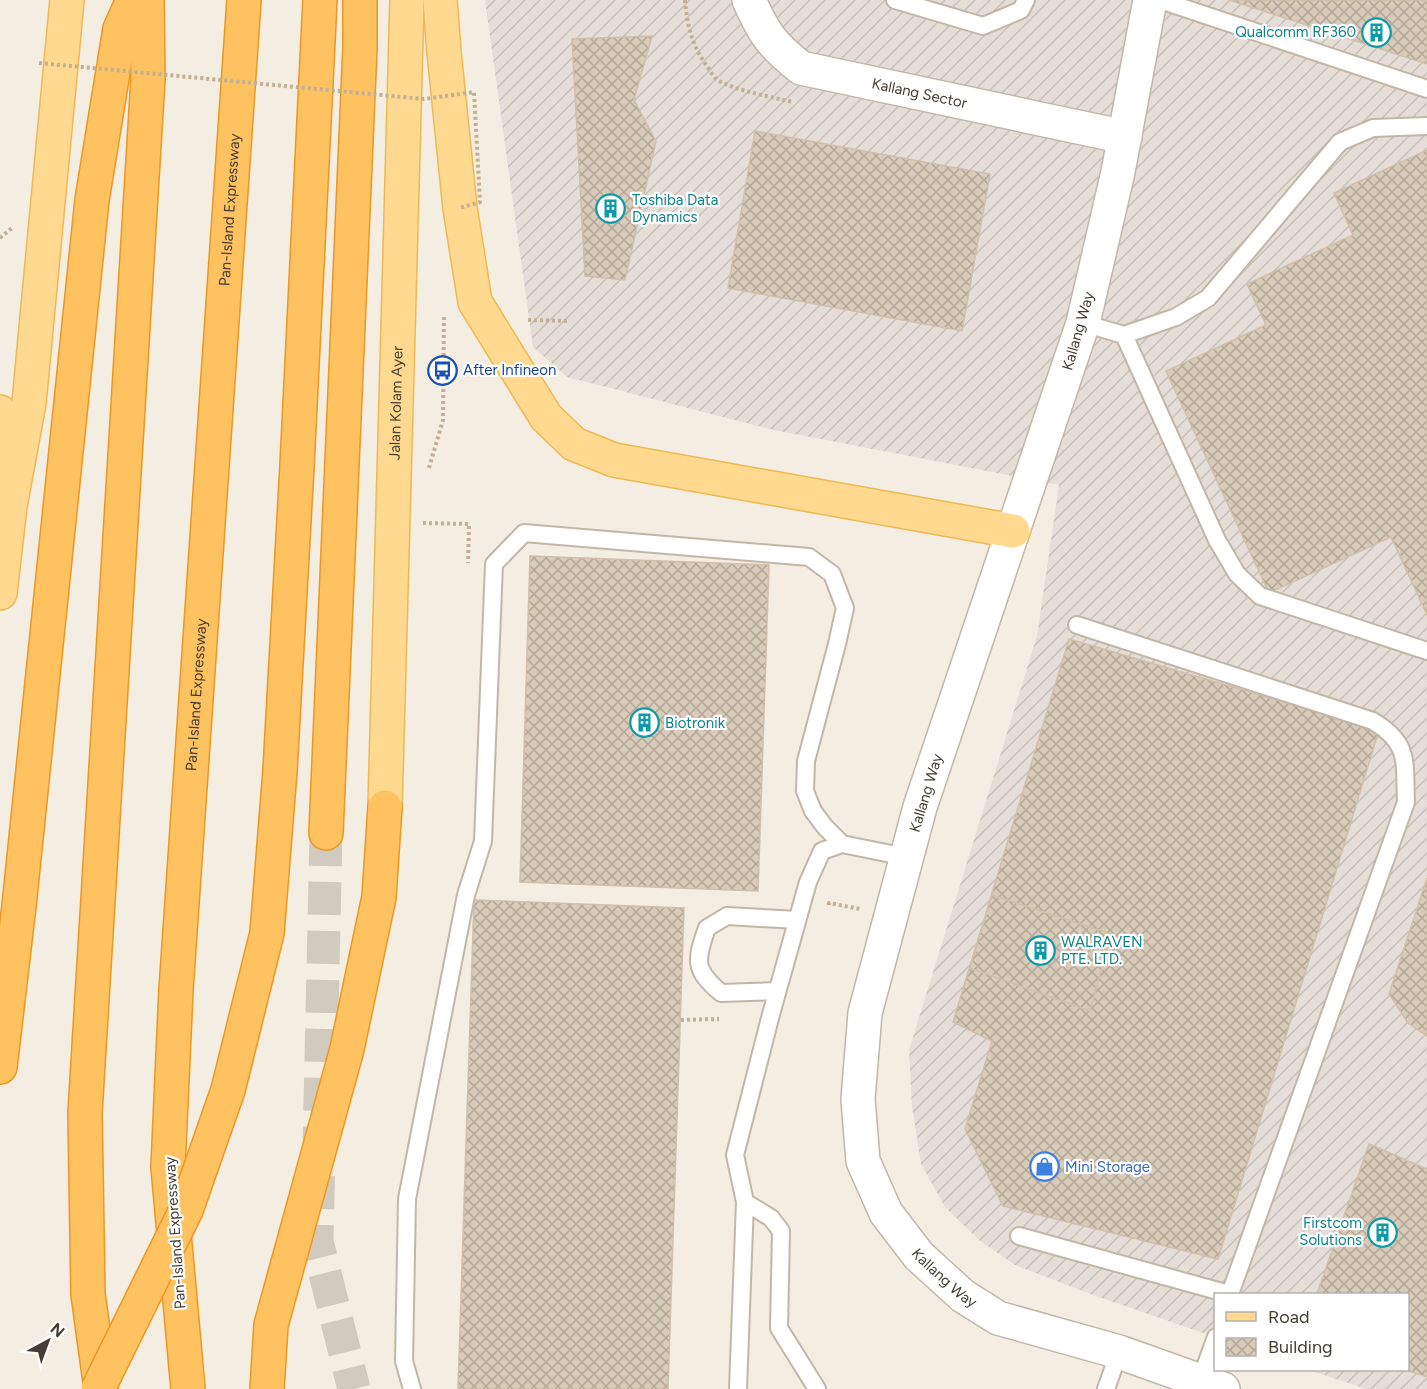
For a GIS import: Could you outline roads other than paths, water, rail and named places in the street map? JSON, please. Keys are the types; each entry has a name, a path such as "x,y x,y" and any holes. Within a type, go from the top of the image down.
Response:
{"highway":[{"path":"0,1067 19,906 92,200 120,29 133,0"},
{"path":"99,1389 88,1294 85,1113 148,91 147,0"},
{"name":"Pan-Island Expressway","path":"189,1389 169,1155 176,990 244,0"},
{"path":"99,1389 186,1210 228,1090 267,933 280,771 320,0"},
{"path":"326,833 360,47 360,0"},
{"path":"267,1389 272,1325 347,1049 379,897 385,807"}],"main road":[{"path":"0,593 10,506 29,404 67,0"},
{"name":"Jalan Kolam Ayer","path":"385,807 407,0"},
{"path":"440,0 460,208 475,302 546,417 574,444 614,460 1013,531"},
{"path":"0,412 5,421 10,506"}],"street":[{"name":"Kallang Sector","path":"749,0 761,28 780,51 801,68 1125,137"},
{"name":"Kallang Way","path":"1150,0 1125,137 1083,323 956,696 906,857 865,1012 858,1099 863,1161 886,1213 919,1256 963,1296 998,1318 1119,1352 1212,1385"}],"lane":[{"path":"895,0 982,26 1021,10 1026,0"},
{"path":"1160,0 1427,89"},
{"path":"1083,323 1124,335 1176,316 1208,298 1340,142 1373,128 1427,126"},
{"path":"1124,335 1217,540 1237,574 1260,596 1427,651"},
{"path":"412,1389 404,1361 407,1199 466,895 483,841 494,564 524,533 809,557 832,574 845,608 806,761 805,791 813,811 842,844"},
{"path":"1077,625 1373,721 1388,730 1403,752 1406,802 1230,1293"},
{"path":"738,1389 745,1202 735,1155 808,882 822,851 842,844 906,857"},
{"path":"777,991 721,993 704,978 698,953 706,928 726,916 797,920"},
{"path":"745,1202 771,1218 781,1231 779,1328 817,1389"},
{"path":"1019,1236 1226,1293"},
{"path":"1106,1389 1119,1352"},
{"path":"1212,1385 1214,1353"}],"tunnel":[{"path":"326,833 317,1241 354,1389"}],"place":[{"name":"Qualcomm RF360","path":"1377,32"},
{"name":"Toshiba Data Dynamics","path":"611,209"},
{"name":"After Infineon","path":"442,370"},
{"name":"Biotronik","path":"644,723"},
{"name":"WALRAVEN PTE. LTD.","path":"1040,951"},
{"name":"Mini Storage","path":"1044,1167"},
{"name":"Firstcom Solutions","path":"1383,1232"}]}
